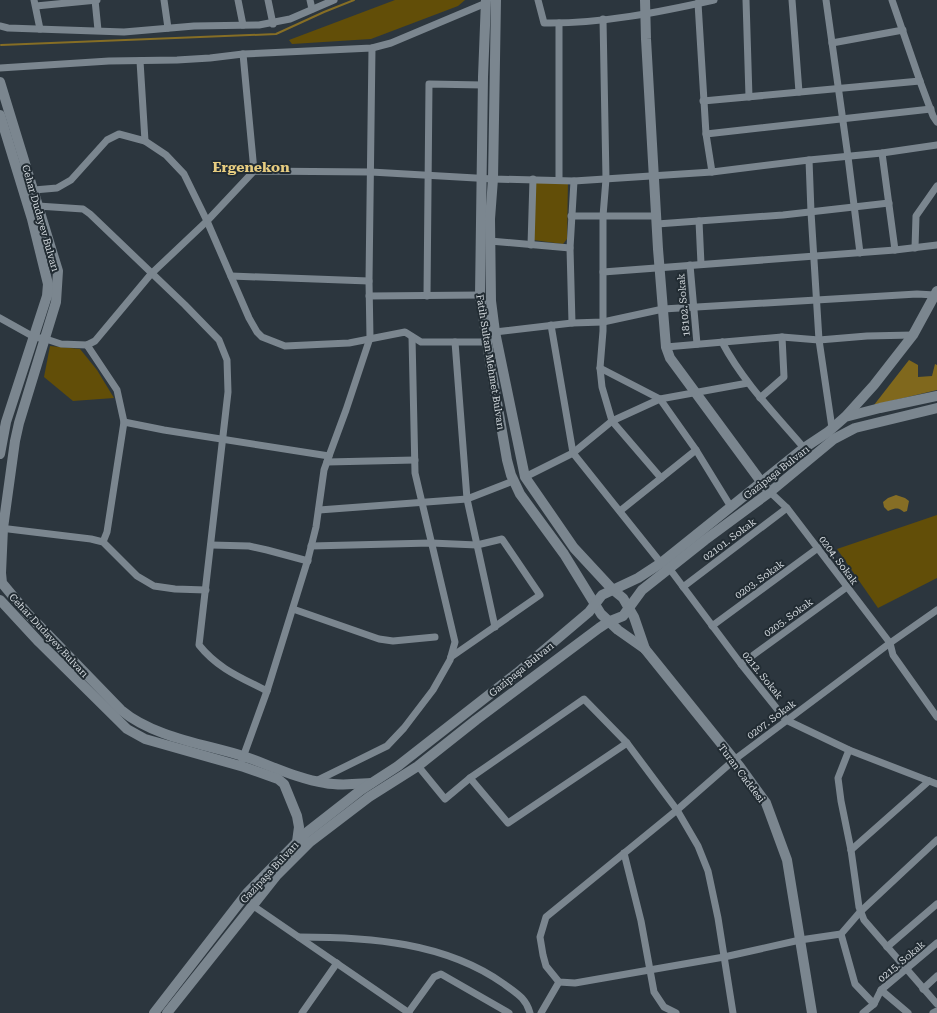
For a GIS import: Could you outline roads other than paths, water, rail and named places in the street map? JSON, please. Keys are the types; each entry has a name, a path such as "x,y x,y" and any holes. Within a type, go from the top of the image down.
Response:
{"street":[{"path":"40,30 35,3 96,0 98,30"},
{"path":"164,0 168,28"},
{"path":"238,0 243,25"},
{"path":"268,0 273,24"},
{"path":"310,0 312,9"},
{"path":"0,26 40,30 98,30 124,32 168,28 273,24 290,20 334,0"},
{"path":"538,0 544,23 603,19 647,13 714,0"},
{"path":"645,0 647,13 646,39 654,176 666,347 670,358 761,483 770,492"},
{"path":"746,0 749,97"},
{"path":"792,0 799,92"},
{"path":"826,0 860,253"},
{"path":"892,0 920,81 937,122"},
{"path":"0,68 210,58 243,54 372,48 391,43 489,1"},
{"name":"Fatih Sultan Mehmet Bulvarı","path":"489,1 483,85 480,295 507,460 520,494 564,554 601,614 618,630 645,648"},
{"name":"Fatih Sultan Mehmet Bulvarı","path":"489,1 493,179 490,219 491,301 495,332 525,477 574,548 612,589 623,598 634,617 645,648"},
{"path":"698,4 703,101 712,172"},
{"path":"603,19 606,179 603,216 603,322 600,368 602,387 612,421 661,478"},
{"path":"559,23 559,180"},
{"path":"832,43 903,30"},
{"path":"242,761 267,691 308,561 328,459 370,338 369,281 372,48"},
{"path":"243,54 254,171"},
{"path":"140,61 145,141"},
{"path":"703,101 920,81"},
{"name":"Cehar Dudayev Bulvarı","path":"0,82 58,271 56,302 46,339 19,423 15,441 2,528 1,573 3,590 121,710 132,719 153,730 242,761 278,779 284,784 290,796 299,826 297,842"},
{"path":"427,296 429,84 483,85"},
{"path":"706,134 931,109"},
{"name":"Cehar Dudayev Bulvarı","path":"0,115 32,219 48,284 47,296 34,337 3,425 0,454"},
{"path":"34,190 57,188 71,180 107,140 119,134 145,141 166,155 184,174 207,221 256,332 269,341 285,346 348,343 404,332 421,342 487,342"},
{"path":"0,318 34,337 61,344 87,346 95,341 151,274 207,221 254,171 371,172 482,179 574,181 712,172 882,153 937,145"},
{"path":"882,153 895,250"},
{"path":"809,160 811,212 818,300 819,340 832,428"},
{"path":"531,245 533,179"},
{"path":"572,323 570,248 574,181"},
{"path":"915,248 916,216 937,186"},
{"path":"571,216 603,216 699,222 889,203"},
{"path":"38,206 83,209 90,214 185,305 219,340 227,360 228,392 200,645 208,657 221,667 267,691"},
{"path":"699,222 701,264"},
{"path":"490,241 570,248"},
{"path":"603,272 860,253 937,245"},
{"name":"18102. Sokak","path":"690,265 697,344"},
{"path":"231,276 369,281"},
{"path":"495,332 572,323 603,322 663,309 936,293"},
{"path":"845,417 874,385 913,335 936,293"},
{"path":"369,296 480,295"},
{"path":"551,325 573,454"},
{"path":"666,347 782,337 819,340 867,336 913,335"},
{"path":"316,781 388,746 433,690 451,657 454,642 415,474 412,337"},
{"path":"760,398 784,378 782,337"},
{"path":"455,342 467,499 494,627"},
{"path":"722,342 748,383 804,448"},
{"path":"87,346 117,390 124,422 107,532 103,542"},
{"path":"600,368 660,399 696,450 731,507"},
{"path":"525,477 573,454 612,421 660,399 748,383"},
{"name":"Gazipaşa Bulvarı","path":"168,1013 252,905 277,875 310,842 369,796 418,766 476,720 608,622 623,616 642,590 665,566 731,507 845,417 937,396"},
{"name":"Gazipaşa Bulvarı","path":"154,1013 247,893 306,833 373,782 398,766 499,687 576,624 589,612 602,595 612,589 665,566 770,492 834,439 855,428 937,408"},
{"path":"124,422 328,459 415,460"},
{"path":"620,511 696,450"},
{"name":"0212. Sokak","path":"573,454 683,587 741,664 786,720 849,750 937,784"},
{"path":"319,510 467,499 514,481"},
{"name":"0204. Sokak","path":"770,492 787,508 890,643 893,655 937,717"},
{"name":"02101. Sokak","path":"683,587 787,508"},
{"path":"2,528 91,538 103,542 138,576 154,586 175,589 206,590"},
{"path":"311,546 430,543 477,545 502,539 540,595 451,657"},
{"path":"211,545 249,546 308,561"},
{"name":"0203. Sokak","path":"712,626 818,548"},
{"name":"0205. Sokak","path":"741,664 847,587"},
{"name":"Cehar Dudayev Bulvarı","path":"0,600 39,642 127,729 145,739 242,761 324,783 349,785 373,782"},
{"path":"293,609 379,640 393,641 435,637"},
{"name":"0207. Sokak","path":"559,982 546,966 543,955 540,937 546,917 677,810 734,760 890,643 937,610"},
{"name":"Turan Caddesi","path":"645,648 734,760 766,803 786,860 812,1013"},
{"path":"418,766 445,799 470,778 584,699 627,743 677,810 698,846 708,871 718,918 733,1013"},
{"path":"470,778 508,823 627,743"},
{"path":"849,750 838,778 860,912 864,920 886,947 937,1004"},
{"path":"851,850 929,781"},
{"path":"541,1013 559,982 575,983 649,971 724,957 800,940 841,934 860,912 937,840"},
{"path":"624,853 634,888 654,992 664,1007 676,1013"},
{"path":"886,947 937,904"},
{"path":"252,905 409,1013 434,977 441,974 507,1013"},
{"path":"841,934 855,984 874,1004"},
{"path":"299,937 338,937 393,942 440,953 490,974 520,996 528,1005 530,1013"},
{"name":"0215. Sokak","path":"864,1013 874,1004 881,990 937,943"},
{"path":"302,1013 337,963"},
{"path":"923,989 937,976"},
{"path":"881,990 908,1013"},
{"path":"933,1013 937,1011"}],"waterway":[{"path":"1,45 276,34 354,0"}],"district":[{"name":"Ergenekon","path":"251,167"}]}
